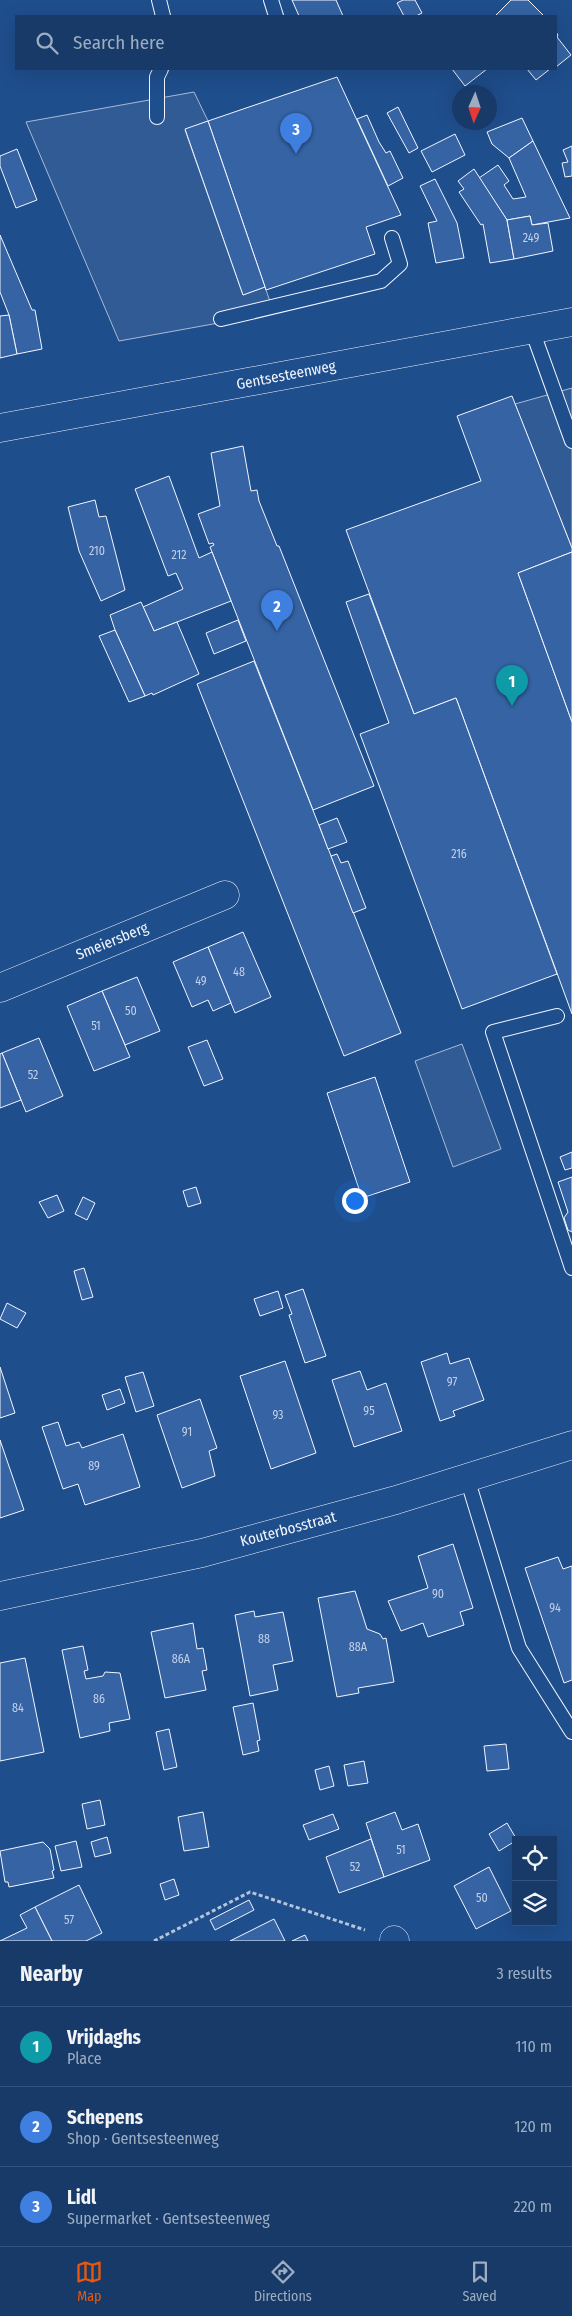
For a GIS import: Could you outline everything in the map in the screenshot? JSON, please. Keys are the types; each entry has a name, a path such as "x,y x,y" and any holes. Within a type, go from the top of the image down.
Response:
{"street":[{"name":"Gentsesteenweg","path":"0,428 572,322"},
{"name":"Smeiersberg","path":"0,988 224,895"},
{"name":"Kouterbosstraat","path":"0,1596 202,1553 396,1500 572,1445"}],"lane":[{"path":"159,0 163,15"},
{"path":"271,0 276,15"},
{"path":"157,117 157,77 160,70"},
{"path":"221,319 381,281 400,264 392,238"},
{"path":"532,330 572,441"},
{"path":"557,1016 494,1032 572,1268"},
{"path":"467,1478 519,1648 572,1732"}],"path":[{"path":"154,1941 250,1892 395,1940"}],"shaded area":[{"path":"194,92 208,121 185,130 243,295 265,287 274,313 119,341 26,122"},
{"path":"572,388 572,548 515,404"},
{"path":"462,1044 501,1149 453,1167 415,1061"}],"building":[{"path":"292,0 336,0 343,15 299,15"},
{"path":"403,0 415,0 422,13 418,15 403,15 397,3"},
{"path":"511,0 528,0 543,15 496,15"},
{"path":"557,37 571,55 557,66"},
{"path":"453,70 486,70 464,85"},
{"path":"528,70 549,70 536,80"},
{"path":"337,77 401,215 366,227 375,254 266,290 208,121"},
{"path":"398,107 418,148 409,153 387,113"},
{"path":"367,115 379,142 386,153 390,151 403,178 388,186 357,119"},
{"path":"522,118 533,141 509,158 492,144 487,132 497,130 497,128"},
{"path":"208,121 265,287 243,295 185,129"},
{"path":"455,134 465,155 432,172 421,151"},
{"path":"533,141 570,218 532,225 530,216 507,220 479,178 498,165 509,181 504,185 513,199 526,197 509,158"},
{"path":"572,146 572,176 565,177 562,163 568,162 563,150"},
{"path":"17,149 37,200 16,208 0,166 0,156"},
{"path":"474,169 507,220 514,259 490,263 483,224 481,225 459,192 464,189 458,181"},
{"path":"435,179 457,223 464,258 436,263 428,223 437,221 420,186"},
{"path":"530,216 532,225 548,223 553,251 514,259 507,220"},
{"path":"0,235 32,310 35,310 42,349 17,354 9,315 0,292"},
{"path":"9,315 17,354 0,358 0,316"},
{"path":"512,396 572,548 572,552 518,573 572,722 572,1014 456,698 414,714 346,530 481,481 457,416"},
{"path":"243,446 251,491 257,490 259,501 277,546 279,546 374,786 313,810 210,547 214,545 213,543 209,544 198,514 220,506 211,453"},
{"path":"169,476 199,558 212,552 231,601 154,631 143,607 183,589 176,573 168,576 135,489"},
{"path":"95,500 99,517 106,516 125,590 101,601 79,551 68,507"},
{"path":"572,552 572,722 518,573"},
{"path":"369,594 414,714 456,698 557,974 462,1009 360,734 389,723 346,602"},
{"path":"141,602 154,631 177,622 199,674 153,695 152,693 145,696 110,615"},
{"path":"238,620 246,641 214,654 206,633"},
{"path":"115,630 145,696 129,702 99,636"},
{"path":"254,661 401,1033 344,1056 197,684"},
{"path":"337,818 347,842 328,849 319,825"},
{"path":"337,854 341,863 348,861 366,908 353,913 331,856"},
{"path":"243,932 271,997 235,1013 208,947"},
{"path":"208,947 231,1003 213,1011 208,1000 192,1007 173,962"},
{"path":"137,977 160,1031 125,1045 102,991"},
{"path":"102,991 130,1057 94,1071 67,1006"},
{"path":"39,1038 63,1096 26,1112 2,1053"},
{"path":"207,1040 223,1079 204,1086 188,1047"},
{"path":"2,1053 21,1100 0,1108 0,1054"},
{"path":"375,1077 410,1182 362,1198 327,1093"},
{"path":"572,1152 572,1168 565,1170 560,1157"},
{"path":"572,1177 572,1232 568,1230 564,1218 568,1212 558,1182"},
{"path":"196,1187 201,1203 188,1207 183,1191"},
{"path":"57,1195 64,1211 48,1218 39,1202"},
{"path":"83,1197 95,1203 87,1220 75,1214"},
{"path":"84,1268 93,1297 82,1300 74,1271"},
{"path":"303,1289 326,1356 305,1363 289,1315 292,1314 285,1295"},
{"path":"278,1291 283,1308 260,1316 254,1299"},
{"path":"7,1303 26,1313 17,1328 0,1319"},
{"path":"447,1353 450,1364 469,1358 484,1400 453,1411 455,1416 440,1421 421,1362"},
{"path":"285,1361 316,1453 271,1469 240,1376"},
{"path":"0,1367 15,1413 0,1418"},
{"path":"360,1371 367,1390 386,1383 402,1431 354,1447 332,1380"},
{"path":"143,1372 154,1406 136,1412 125,1377"},
{"path":"120,1389 125,1403 107,1410 102,1395"},
{"path":"200,1399 217,1448 209,1451 215,1476 182,1488 157,1415"},
{"path":"58,1422 66,1446 79,1442 82,1448 123,1434 140,1487 85,1505 78,1484 63,1489 42,1427"},
{"path":"0,1440 24,1510 0,1518"},
{"path":"453,1544 473,1608 460,1612 464,1625 428,1637 423,1623 401,1631 388,1601 428,1588 418,1556"},
{"path":"558,1557 563,1569 572,1566 572,1680 564,1683 525,1568"},
{"path":"355,1591 367,1629 380,1634 383,1639 386,1638 394,1682 358,1688 359,1693 337,1697 318,1598"},
{"path":"254,1611 255,1617 283,1612 293,1661 273,1665 278,1690 250,1696 235,1615"},
{"path":"193,1623 197,1649 203,1648 207,1670 202,1671 206,1690 165,1698 151,1632"},
{"path":"83,1646 88,1670 84,1671 86,1679 103,1676 105,1672 120,1673 130,1719 109,1723 110,1731 80,1738 62,1650"},
{"path":"25,1658 44,1752 0,1761 0,1663"},
{"path":"253,1703 260,1740 257,1741 259,1751 243,1755 233,1707"},
{"path":"169,1729 177,1767 164,1770 156,1732"},
{"path":"506,1744 509,1769 487,1771 484,1746"},
{"path":"364,1761 368,1783 348,1786 344,1765"},
{"path":"329,1766 334,1786 320,1790 315,1770"},
{"path":"100,1800 105,1825 87,1829 82,1804"},
{"path":"203,1812 209,1847 184,1851 178,1817"},
{"path":"395,1812 402,1830 418,1824 430,1860 384,1877 366,1823"},
{"path":"333,1814 339,1829 309,1840 303,1825"},
{"path":"507,1823 515,1836 512,1836 512,1843 499,1851 489,1834"},
{"path":"107,1837 111,1853 95,1857 91,1842"},
{"path":"371,1839 384,1877 339,1893 326,1857"},
{"path":"76,1841 82,1867 61,1871 55,1846"},
{"path":"43,1842 50,1849 54,1878 9,1887 8,1882 5,1882 0,1851"},
{"path":"489,1867 511,1911 476,1929 454,1886"},
{"path":"174,1879 179,1895 165,1900 160,1884"},
{"path":"79,1885 102,1933 86,1941 52,1941 35,1907"},
{"path":"249,1900 254,1910 215,1930 210,1920"},
{"path":"35,1907 52,1941 0,1941 27,1928 20,1915"},
{"path":"274,1919 285,1941 230,1941"},
{"path":"305,1935 308,1941 292,1941"}],"place":[{"name":"Lidl","path":"296,154"},
{"name":"Schepens","path":"277,631"},
{"name":"Vrijdaghs","path":"512,706"}]}
